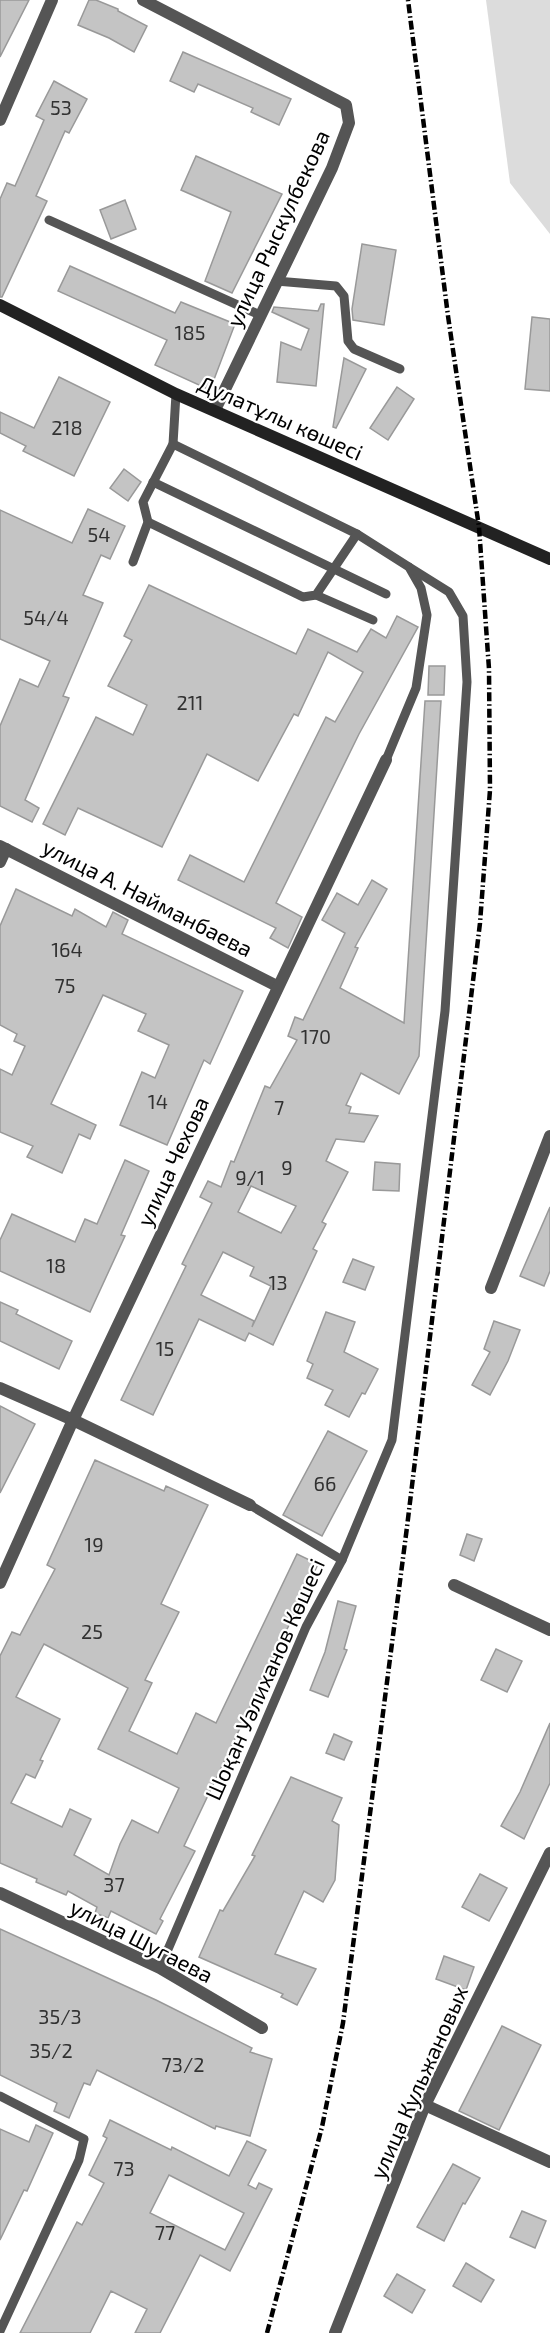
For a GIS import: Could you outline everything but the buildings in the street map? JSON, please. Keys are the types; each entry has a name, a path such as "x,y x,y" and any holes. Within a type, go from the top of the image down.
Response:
{"street":[{"path":"0,120 52,0"},
{"name":"улица Рыскулбекова","path":"143,0 346,105 348,123 332,168 215,410"},
{"name":"Дулатұлы көшесі","path":"0,305 176,394 550,559"},
{"name":"улица Чехова","path":"0,1583 73,1420 386,760"},
{"path":"0,862 3,848"},
{"name":"улица А. Найманбаева","path":"3,848 278,986"},
{"path":"491,1288 550,1137"},
{"name":"Шоқан Уәлиханов Көшесі","path":"0,1388 73,1420 250,1505"},
{"path":"454,1585 550,1629"},
{"name":"улица Кульжановых","path":"335,2333 425,2105 550,1853"},
{"name":"улица Шугаева","path":"0,1893 160,1968 262,2028"},
{"path":"425,2105 550,2162"}],"lane":[{"path":"49,220 260,315"},
{"path":"276,281 336,286 344,296 348,341 354,349 400,369"},
{"path":"133,562 148,522 143,502 173,444 176,394"},
{"path":"173,444 357,534 449,592 463,616 467,682 444,1011 392,1440 342,1560"},
{"path":"153,482 386,594"},
{"path":"148,522 303,597 316,595 372,620"},
{"path":"316,595 357,534"},
{"path":"386,760 416,688 427,615 421,588 409,567"},
{"name":"Шоқан Уәлиханов Көшесі","path":"160,1968 306,1628 342,1560 250,1505"},
{"path":"0,2096 84,2139 79,2160 0,2331"}],"shaded area":[{"path":"486,0 550,0 550,234 510,183"}],"railway":[{"path":"267,2333 322,2127 343,2023 407,1527 480,923 490,790 489,669 479,527 448,316 408,0"}]}
